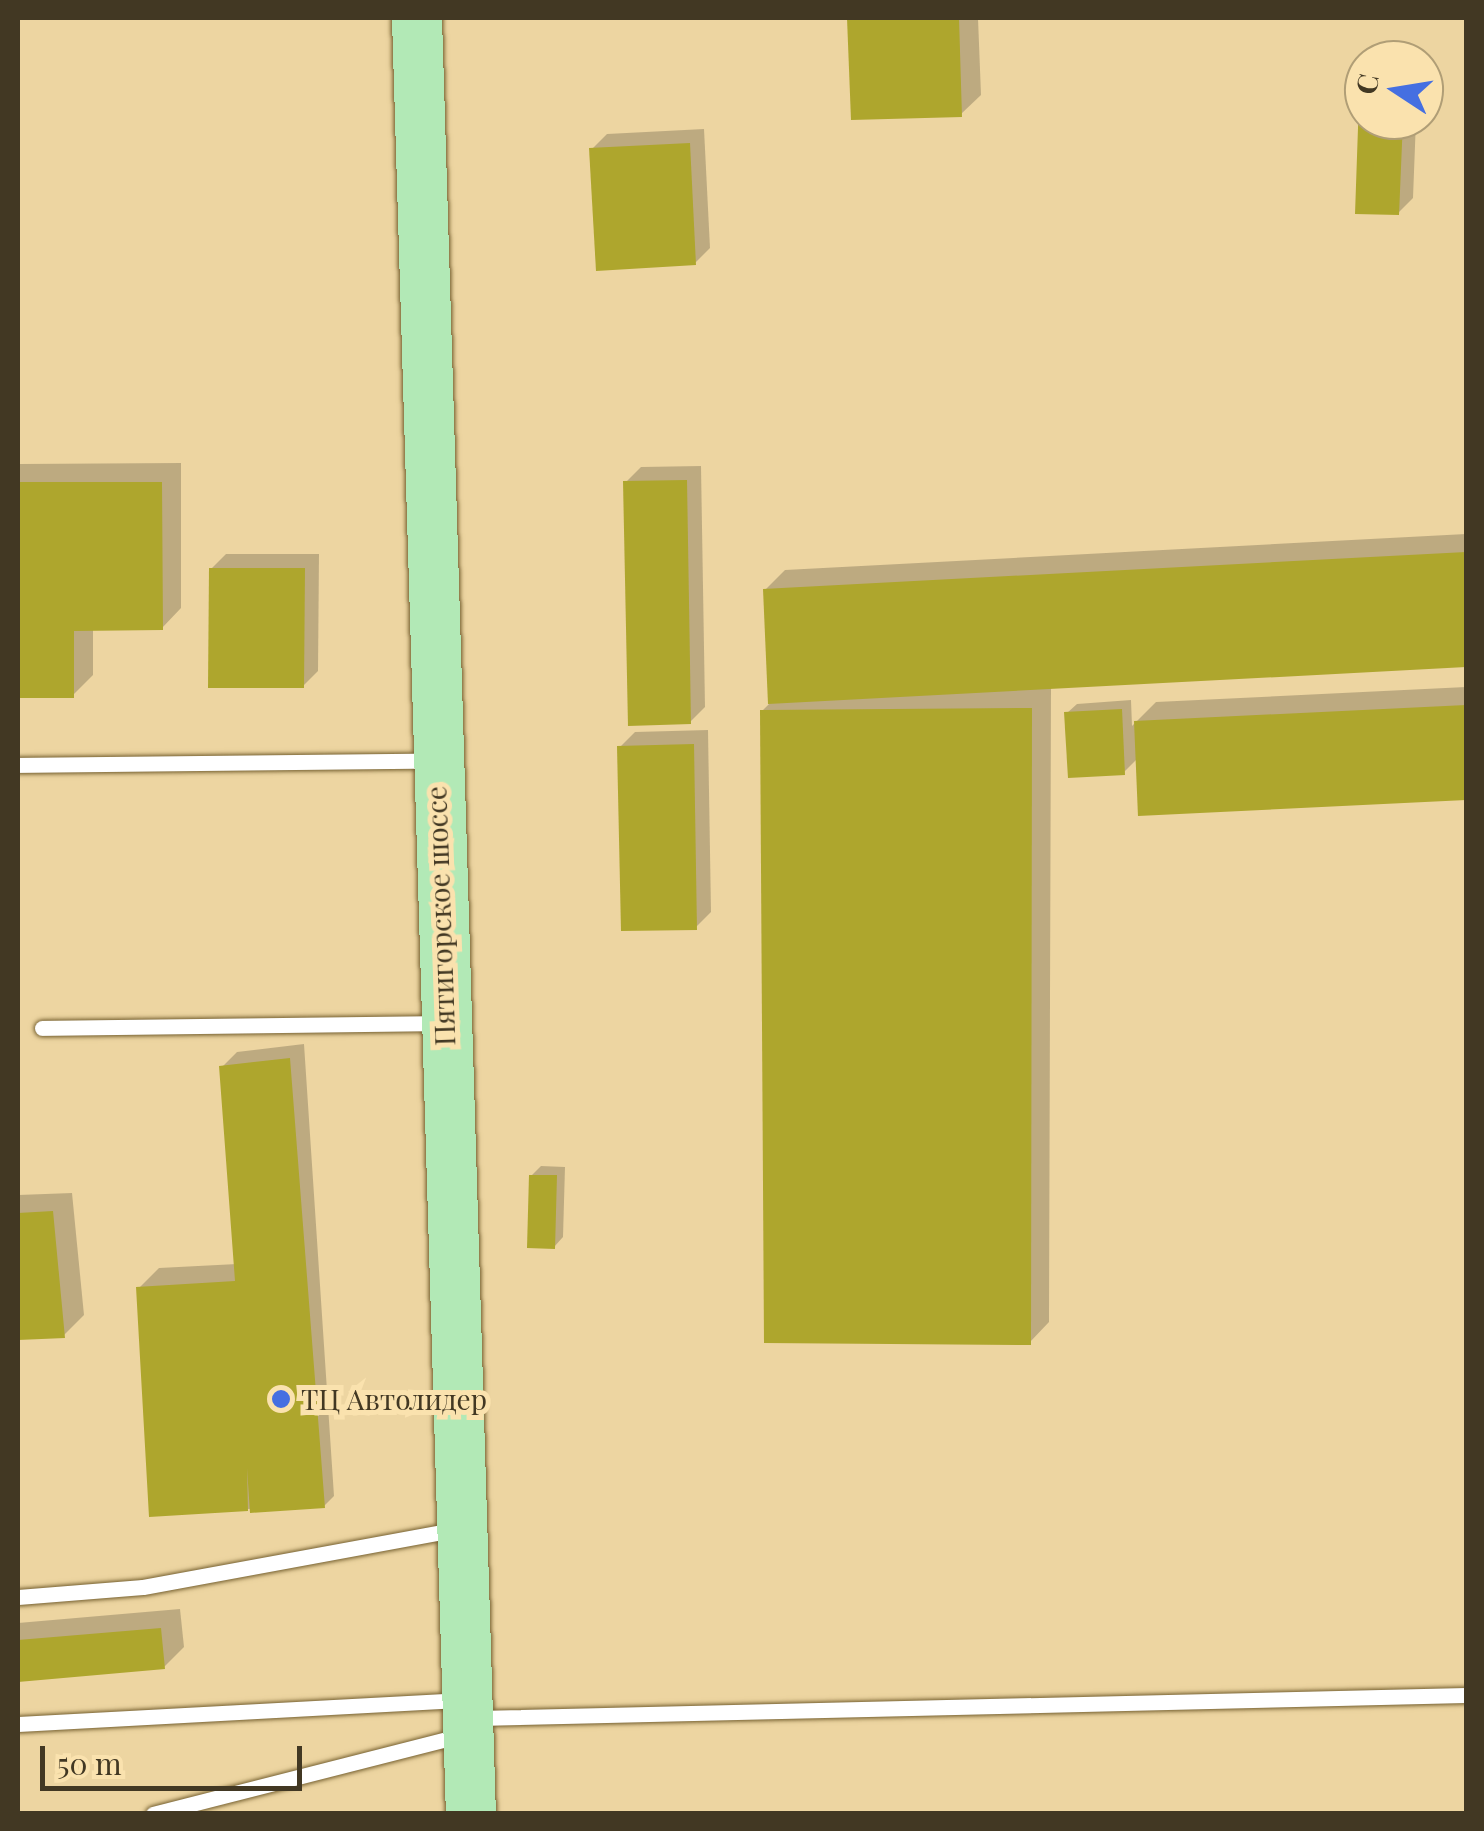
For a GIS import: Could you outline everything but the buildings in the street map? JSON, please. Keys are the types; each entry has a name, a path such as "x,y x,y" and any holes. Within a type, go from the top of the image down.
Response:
{"main road":[{"name":"Пятигорское шоссе","path":"418,18 435,761 471,1814"}],"lane":[{"path":"18,764 435,761"},
{"path":"42,1028 444,1023"},
{"path":"18,1597 142,1587 461,1528"},
{"path":"18,1724 1466,1696"},
{"path":"153,1814 467,1717"}],"place":[{"name":"ТЦ Автолидер","path":"281,1399"}]}
